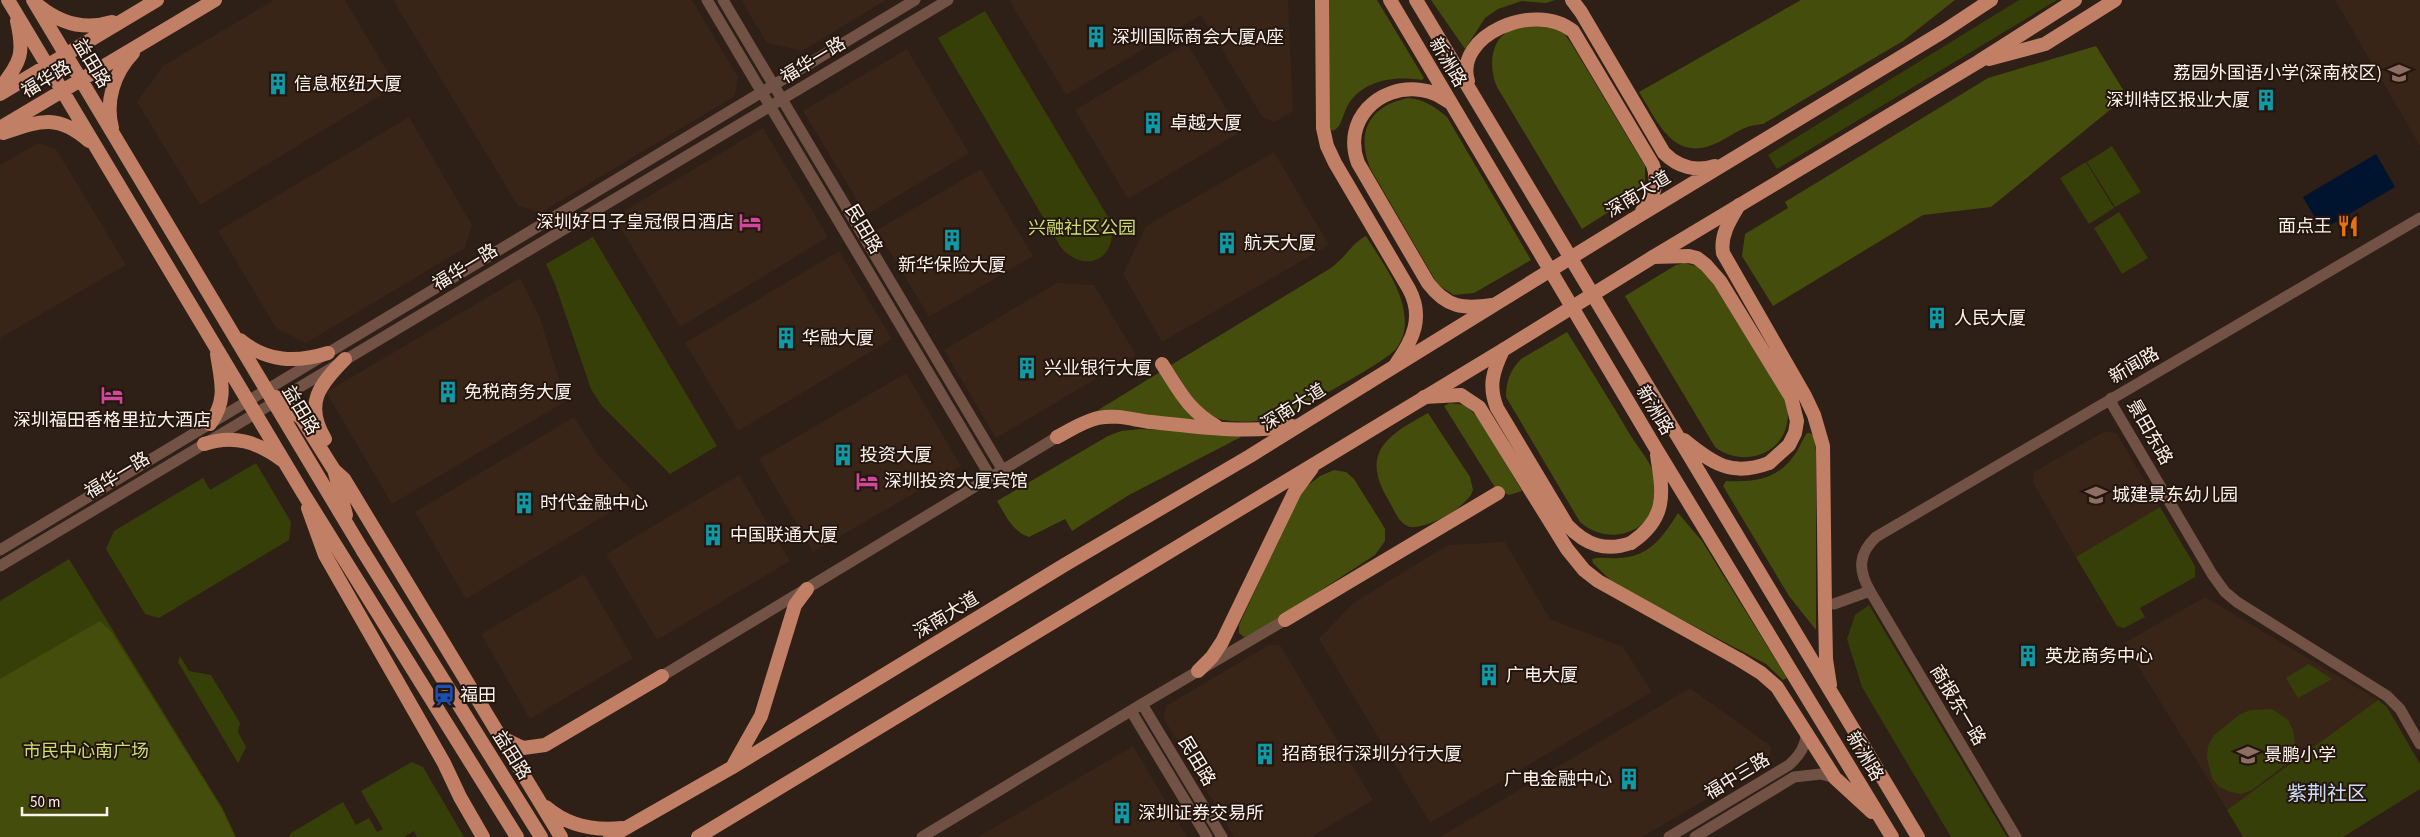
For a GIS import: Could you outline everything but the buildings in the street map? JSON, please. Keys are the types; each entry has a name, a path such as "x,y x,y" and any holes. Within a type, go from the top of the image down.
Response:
{"main road":[{"path":"33,0 40,7 62,21 80,25 103,25 132,15"},
{"name":"益田路","path":"33,0 266,390"},
{"name":"福华路","path":"0,94 157,0"},
{"name":"福华路","path":"0,128 215,0"},
{"path":"1322,0 1323,128 1327,146 1335,163 1409,289 1417,307 1414,333 1396,364"},
{"name":"新洲路","path":"1390,0 1655,447 1892,837"},
{"name":"新洲路","path":"1416,0 1918,837"},
{"path":"1572,0 1669,158 1681,166 1693,168 1710,168 1730,161"},
{"path":"1944,31 1974,0"},
{"name":"深南大道","path":"610,837 731,768 1366,384 1492,305 1944,31 1991,0"},
{"path":"698,837 1503,350 1783,178 1978,62 2075,0"},
{"path":"1978,62 2045,44 2115,0"},
{"path":"11,4 303,493 348,562 517,837"},
{"path":"0,89 14,70 22,50 11,4"},
{"path":"1471,91 1466,76 1466,63 1472,49 1495,24 1509,15 1523,10 1539,9 1557,14 1573,31 1650,160 1656,176 1653,195 1647,206 1632,220"},
{"path":"114,136 110,113 113,87 118,73 140,45"},
{"path":"1452,104 1437,94 1421,90 1399,92 1377,101 1364,112 1356,124 1353,138 1358,163 1428,283 1440,298 1455,305 1472,307 1492,305"},
{"path":"0,134 39,121 52,121 74,128 98,149"},
{"path":"1739,205 1725,232 1722,244 1723,253 1805,396 1820,432 1825,464 1829,607 1826,659 1833,696"},
{"path":"1653,257 1689,256 1706,265 1720,281 1791,397 1797,421 1795,433 1789,445 1769,463 1742,470 1726,467 1703,456 1676,434"},
{"path":"233,334 251,349 268,356 289,360 310,358 328,353"},
{"path":"210,424 219,410 223,396 215,346"},
{"path":"1503,350 1494,368 1491,383 1492,396 1567,525 1578,537 1604,548 1618,547 1631,543 1651,527 1661,504 1662,488 1655,447"},
{"path":"334,470 334,454 316,424 315,403 319,390 329,375 345,359"},
{"path":"1162,364 1188,405 1199,416 1221,429"},
{"path":"266,390 276,401 302,419 334,470 346,508 348,525"},
{"path":"1424,397 1461,395 1480,407 1567,549 1590,576 1761,673 1776,687 1807,732 1835,778 1883,822"},
{"name":"益田路","path":"276,401 363,551 541,837"},
{"path":"1056,436 1098,418 1121,416 1146,421 1221,429 1266,430 1300,424"},
{"path":"204,444 217,440 243,440 263,448 286,463"},
{"path":"1198,671 1222,642 1294,491 1318,461"},
{"path":"334,470 344,478 358,500 562,837"},
{"path":"303,493 315,532 325,555 444,763 460,797 483,837"},
{"path":"1285,620 1498,493"},
{"path":"731,768 761,716 793,611 798,599 807,589"},
{"path":"501,738 523,748 545,745 662,676"},
{"path":"540,801 555,815 572,824 607,830 627,827"}],"street":[{"name":"民田路","path":"707,0 990,476"},
{"name":"民田路","path":"723,0 1002,469"},
{"name":"福华一路","path":"0,550 915,0"},
{"name":"福华一路","path":"0,566 948,0"},
{"name":"新闻路","path":"2114,403 2420,218"},
{"name":"新闻路","path":"1870,591 1860,567 1861,558 1876,537 2114,403 2420,226"},
{"name":"景田东路","path":"2114,403 2228,588 2237,596 2385,688 2401,704 2420,735"},
{"name":"景田东路","path":"2114,403 2212,574 2226,592 2238,602 2387,696 2400,709 2420,744"},
{"path":"662,676 1056,436"},
{"path":"1829,607 1870,591"},
{"name":"商报东一路","path":"1870,591 2016,837"},
{"path":"922,837 1285,620"},
{"name":"民田路","path":"1142,704 1222,837"},
{"name":"民田路","path":"1131,711 1207,837"},
{"name":"福中三路","path":"1669,837 1789,765 1805,745 1807,732"},
{"name":"福中三路","path":"1695,837 1794,777 1821,774 1835,778"}],"shaded area":[{"name":"信息枢纽大厦","path":"274,0 345,0 396,86 200,205 137,102 163,66"},
{"path":"393,0 692,0 738,77 735,96 540,213 518,206"},
{"path":"741,0 886,0 802,51 767,43"},
{"path":"1009,0 1288,0 1293,111 1275,122 1263,118 1201,15 1066,95"},
{"name":"荔园外国语小学(深南校区)","path":"2335,0 2420,0 2420,146"},
{"name":"卓越大厦","path":"1187,43 1240,132 1128,199 1075,110"},
{"path":"907,49 969,153 866,215 803,111"},
{"path":"409,117 472,225 465,248 306,343 276,328 218,231"},
{"path":"763,128 828,237 680,327 614,217"},
{"path":"38,143 56,149 126,265 0,338 0,165"},
{"name":"航天大厦","path":"1274,152 1329,245 1162,342 1123,274 1146,226"},
{"name":"新华保险大厦","path":"981,169 1033,256 929,317 877,230"},
{"name":"华融大厦","path":"839,251 892,339 738,431 685,343"},
{"name":"免税商务大厦","path":"520,278 539,315 566,401 392,504 326,392"},
{"name":"兴业银行大厦","path":"1057,283 1094,285 1136,355 996,438 944,350"},
{"path":"906,373 961,466 813,552 759,459"},
{"name":"时代金融中心","path":"574,417 599,456 637,496 466,599 415,512"},
{"name":"城建景东幼儿园","path":"2105,431 2117,434 2160,507 2076,557 2033,483 2034,472"},
{"name":"中国联通大厦","path":"739,475 790,561 657,640 606,554"},
{"path":"1505,542 1550,619 1623,647 1652,692 1430,823 1319,639 1353,603 1448,545"},
{"path":"584,574 633,658 530,719 481,634"},
{"name":"景鹏小学","path":"2205,597 2378,700 2227,810 2124,643"},
{"name":"招商银行深圳分行大厦","path":"1269,645 1280,645 1373,800 1311,837 1234,837 1164,719 1166,706"},
{"path":"1690,688 1772,747 1768,763 1642,837 1440,837"},
{"name":"深圳证券交易所","path":"1133,746 1187,837 978,837"}],"green space":[{"path":"1324,0 1377,0 1424,78 1422,80 1391,79 1381,81 1363,90 1348,105 1340,123 1333,131 1327,127"},
{"path":"1431,0 1555,0 1546,3 1522,1 1498,9 1485,18 1465,49"},
{"path":"1801,0 1955,0 1903,41 1763,124 1745,128 1705,147 1692,148 1680,145 1662,129 1639,92"},
{"path":"2019,0 2057,0 1777,169 1768,155"},
{"name":"兴融社区公园","path":"985,11 1108,217 1112,231 1111,242 1106,252 1099,258 1090,261 1080,260 1070,256 1060,246 938,38"},
{"path":"1541,22 1563,32 1571,43 1645,166 1645,185 1640,192 1582,229 1494,80 1492,64 1498,41 1510,30"},
{"path":"2096,46 2127,96 1991,207 1923,215 1773,306 1742,256 1745,234 1788,208 1785,202 1988,78"},
{"path":"1408,98 1429,104 1447,117 1531,260 1474,293 1454,295 1438,285 1370,168 1365,143 1369,122 1384,107"},
{"path":"2112,146 2141,192 2115,207 2087,162"},
{"path":"2086,162 2114,208 2089,224 2060,178"},
{"path":"2119,212 2148,258 2122,274 2094,228"},
{"path":"1366,236 1394,281 1403,306 1404,332 1396,349 1389,356 1338,387 1274,418 1260,421 1228,421 1214,417 1202,408 1190,394 1171,365 1331,268"},
{"path":"593,237 717,446 670,474 602,406 591,389 555,284 546,264"},
{"path":"1684,263 1703,268 1711,276 1782,392 1788,411 1786,428 1781,439 1773,448 1762,454 1751,457 1739,457 1726,454 1715,447 1625,296 1676,265"},
{"path":"1567,332 1653,472 1657,499 1651,514 1644,523 1624,533 1613,535 1601,533 1590,529 1580,522 1506,397 1509,376 1521,359"},
{"path":"1160,372 1198,422 1095,412"},
{"path":"1450,403 1465,405 1478,417 1522,491 1509,495 1496,489 1444,406"},
{"path":"1428,413 1470,477 1473,490 1470,497 1464,503 1446,516 1418,527 1410,527 1397,516 1380,484 1377,470 1378,457 1382,447 1390,438"},
{"path":"1140,429 1239,434 1241,437 1129,495 1072,531 1065,519 1029,537 1014,527 997,501 1108,436 1121,431"},
{"path":"1807,433 1814,436 1816,451 1816,630 1789,596 1723,486 1726,481 1754,480 1779,471 1795,454"},
{"path":"256,463 291,522 289,540 159,618 145,614 106,549 114,531 203,478 210,490"},
{"path":"1334,470 1346,472 1354,479 1385,529 1385,541 1375,555 1255,633 1244,637 1239,633 1239,625 1302,490 1320,476"},
{"path":"2160,507 2195,566 2195,577 2140,608 2145,617 2124,628 2117,626 2076,557"},
{"path":"1678,513 1702,541 1787,678 1783,680 1766,664 1614,584 1593,563 1592,559 1595,558 1630,557 1647,550 1661,538"},
{"name":"市民中心南广场","path":"69,559 223,809 236,837 0,837 0,601"},
{"path":"1869,605 2007,837 1951,837 1862,687 1847,639 1855,615"},
{"name":"市民中心南广场","path":"100,621 111,631 222,809 235,837 0,837 0,679"},
{"path":"180,656 189,671 211,675 240,723 238,732 246,747 238,763 178,662"},
{"path":"2309,664 2332,679 2298,698 2286,678"},
{"path":"2378,700 2387,707 2420,764 2420,789 2343,837 2243,837 2227,810"},
{"path":"2272,709 2288,720 2293,730 2295,744 2289,762 2252,790 2241,794 2218,786 2212,778 2207,758 2208,746 2214,735 2239,715 2250,710"},
{"path":"412,762 423,767 464,837 417,837 414,831 404,837 289,837 291,833 343,802 356,825 369,818 377,832 383,829 361,791"}],"water":[{"path":"2376,154 2395,187 2322,230 2303,197"}],"place":[{"name":"深圳国际商会大厦A座","path":"1096,37"},
{"name":"荔园外国语小学(深南校区)","path":"2399,73"},
{"name":"信息枢纽大厦","path":"278,84"},
{"name":"深圳特区报业大厦","path":"2266,100"},
{"name":"卓越大厦","path":"1153,123"},
{"name":"深圳好日子皇冠假日酒店","path":"750,222"},
{"name":"面点王","path":"2348,226"},
{"name":"新华保险大厦","path":"952,240"},
{"name":"航天大厦","path":"1227,243"},
{"name":"人民大厦","path":"1937,318"},
{"name":"华融大厦","path":"786,338"},
{"name":"兴业银行大厦","path":"1027,368"},
{"name":"免税商务大厦","path":"448,392"},
{"name":"深圳福田香格里拉大酒店","path":"112,395"},
{"name":"投资大厦","path":"843,455"},
{"name":"深圳投资大厦宾馆","path":"867,481"},
{"name":"城建景东幼儿园","path":"2096,495"},
{"name":"时代金融中心","path":"524,503"},
{"name":"中国联通大厦","path":"713,535"},
{"name":"英龙商务中心","path":"2028,656"},
{"name":"广电大厦","path":"1489,675"},
{"name":"福田","path":"444,695"},
{"name":"招商银行深圳分行大厦","path":"1265,754"},
{"name":"景鹏小学","path":"2248,755"},
{"name":"广电金融中心","path":"1629,779"},
{"name":"深圳证券交易所","path":"1122,813"}],"district":[{"name":"紫荆社区","path":"2327,793"}]}
